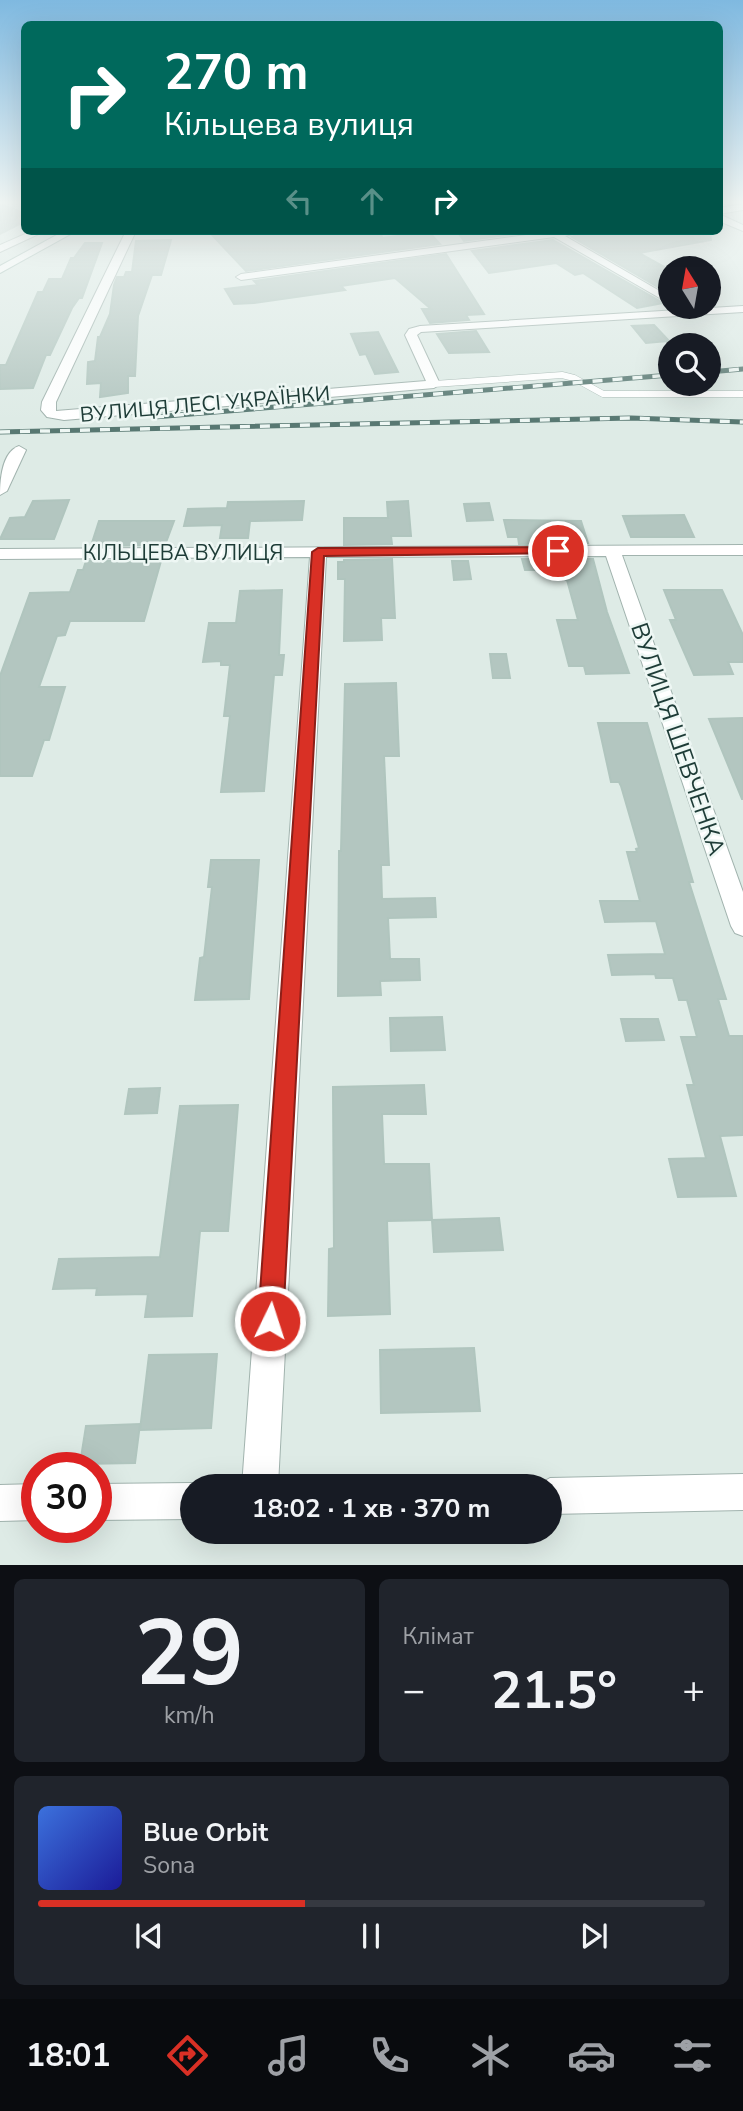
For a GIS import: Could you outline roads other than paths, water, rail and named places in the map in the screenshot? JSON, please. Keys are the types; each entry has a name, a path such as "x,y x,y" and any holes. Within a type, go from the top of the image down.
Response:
{"street":[{"name":"ВУЛИЦЯ ЛЕСІ УКРАЇНКИ","path":"110,275 49,402 48,410 52,414 64,416 434,384"},
{"path":"241,277 255,275"},
{"path":"625,275 658,294"},
{"path":"721,309 743,309"},
{"path":"434,384 411,335 413,331 658,311"},
{"path":"0,491 19,450"},
{"name":"КІЛЬЦЕВА ВУЛИЦЯ","path":"0,554 743,550"},
{"path":"261,1474 318,552"},
{"name":"ВУЛИЦЯ ШЕВЧЕНКА","path":"613,552 743,926"},
{"path":"562,1496 743,1492"},
{"path":"112,1502 180,1501"},
{"path":"0,1503 21,1502"}],"lane":[{"path":"434,384 562,375 574,378 603,394 743,394"}],"railway":[{"path":"721,371 743,369"},
{"path":"154,417 658,376"},
{"path":"0,432 631,418 743,422"}]}
